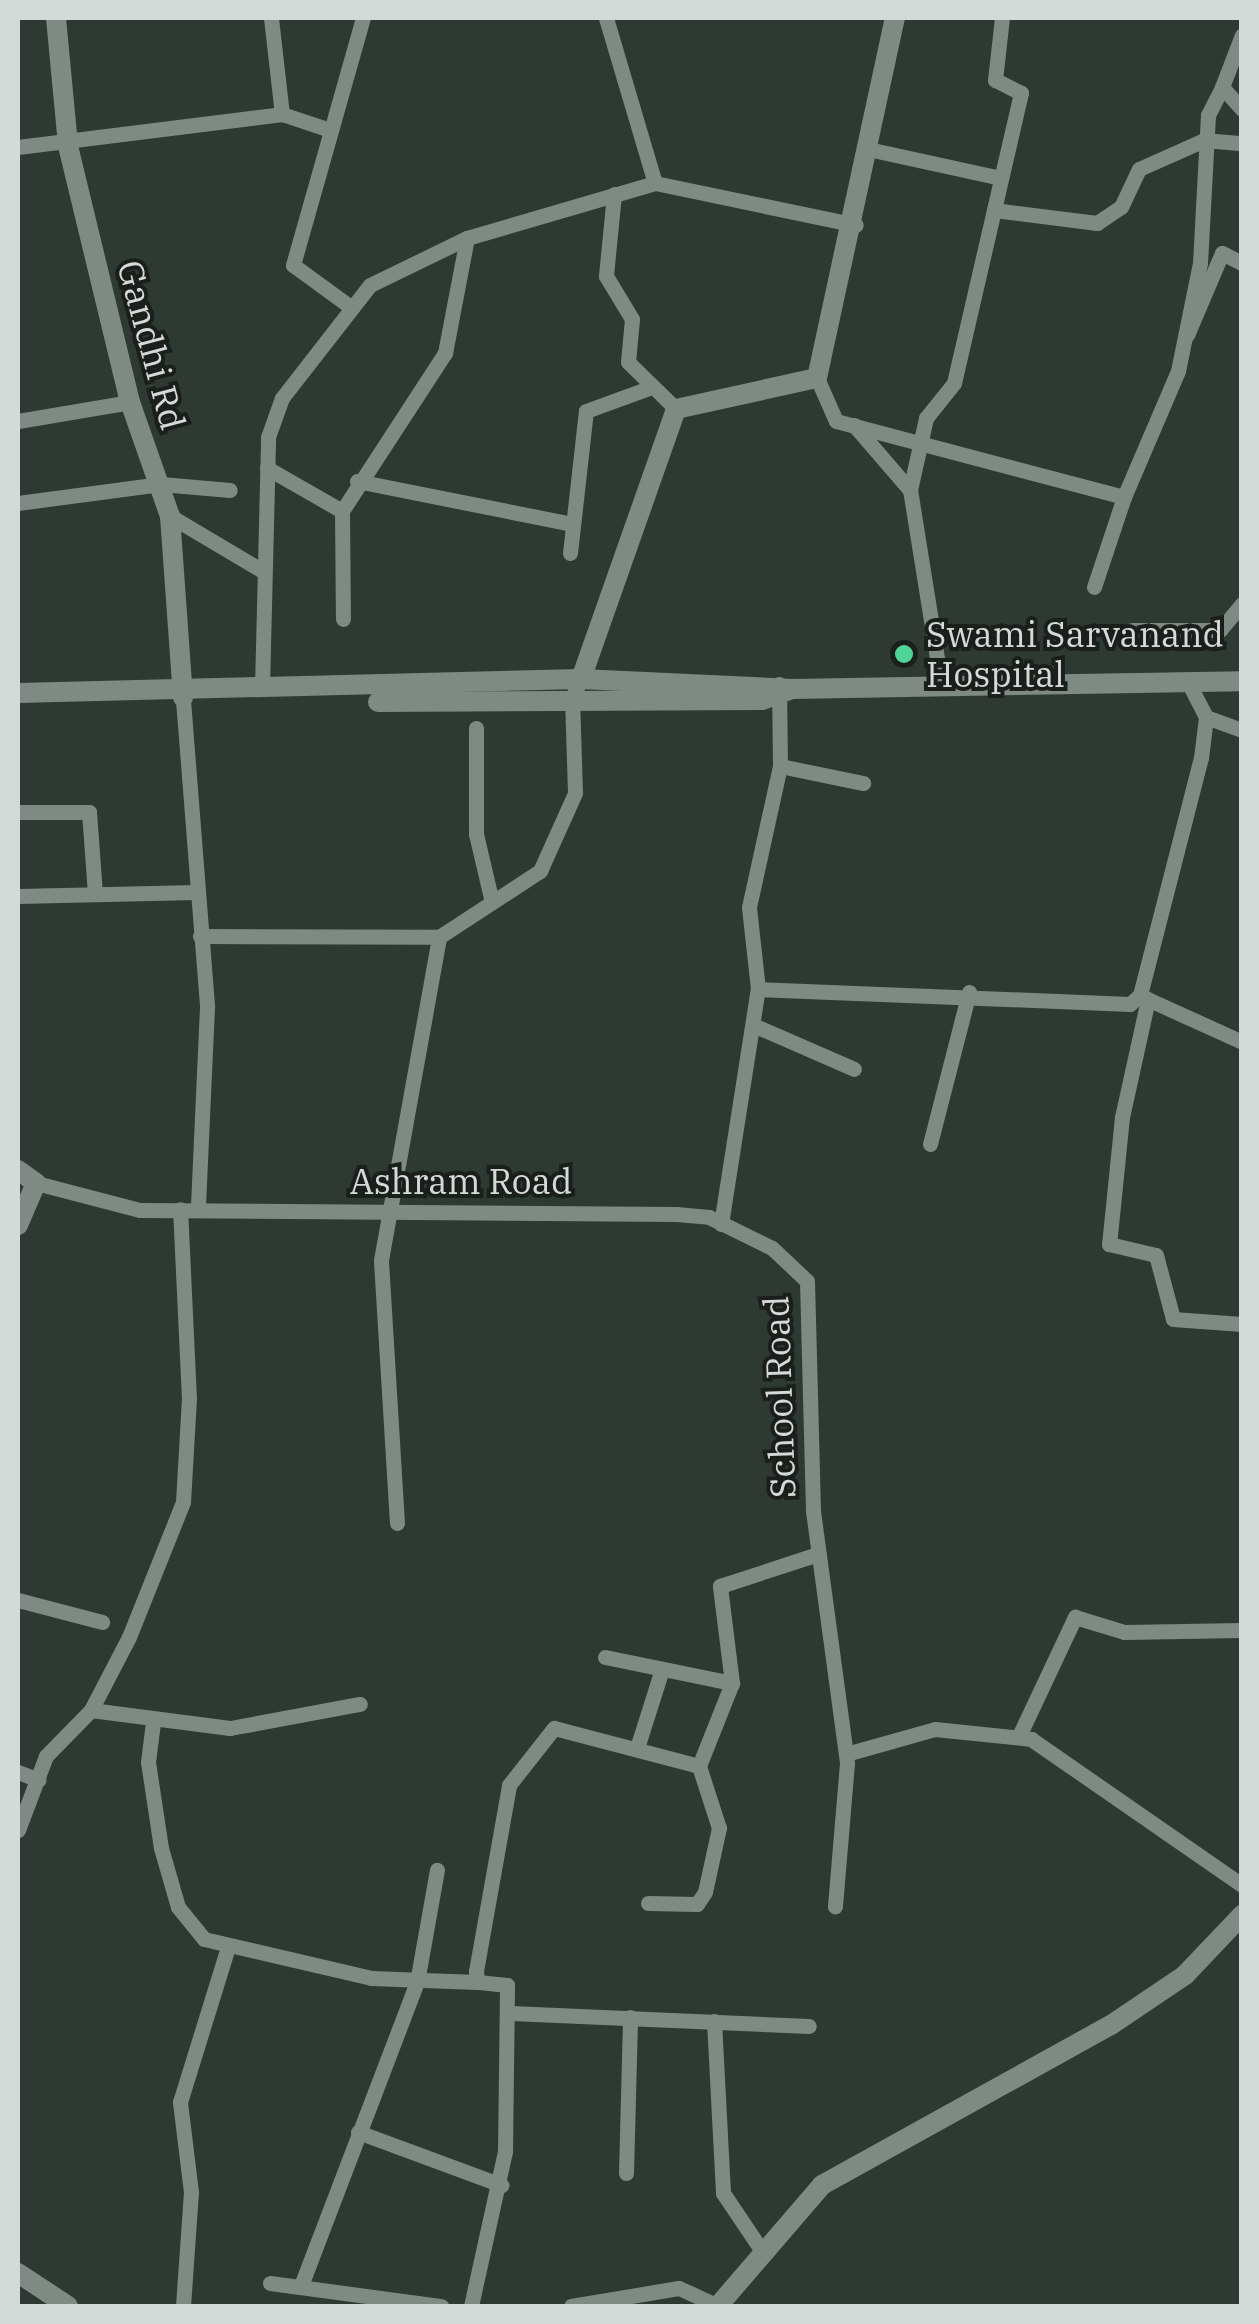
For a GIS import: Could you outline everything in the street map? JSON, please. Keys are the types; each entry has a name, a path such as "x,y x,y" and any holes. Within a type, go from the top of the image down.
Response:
{"street":[{"name":"Gandhi Rd","path":"56,18 68,146 130,402 170,516 183,694"},
{"path":"270,18 282,114"},
{"path":"352,308 293,265 327,129 363,18"},
{"path":"606,18 655,184"},
{"path":"895,18 856,225 817,378 836,421 921,438 1124,497"},
{"path":"941,683 910,490 921,438 954,384 1021,93 996,80 1002,18"},
{"path":"1184,338 1200,263 1204,140 1242,35"},
{"path":"1222,87 1242,110"},
{"path":"18,146 68,146 282,114 327,129"},
{"path":"994,210 1097,224 1121,207 1139,169 1204,140 1242,143"},
{"path":"868,149 1002,178"},
{"path":"262,688 261,570 267,468 282,398 352,308 385,274 467,238 655,184 856,225"},
{"path":"614,194 606,276 632,319 628,362 649,388 676,409"},
{"path":"343,619 342,511 357,481 445,353 467,238"},
{"path":"1094,587 1184,338 1222,253 1242,263"},
{"path":"676,409 817,378"},
{"path":"570,552 586,411 649,388"},
{"path":"18,421 130,402"},
{"path":"200,936 439,937 540,871 561,840 575,793 576,688 676,409"},
{"path":"854,425 910,490"},
{"path":"267,468 342,511"},
{"path":"357,481 573,524"},
{"path":"18,503 161,484 230,490"},
{"path":"170,516 261,570"},
{"path":"1132,630 1220,630 1242,604"},
{"path":"1187,680 1206,717 1144,997 1122,1117 1109,1244 1156,1255 1173,1319 1242,1324"},
{"path":"18,707 262,688 784,691 941,683 1242,681"},
{"path":"18,693 576,688"},
{"path":"721,1224 758,989 749,907 780,766 784,691"},
{"path":"183,694 207,1007 198,1209"},
{"path":"1206,717 1242,730"},
{"path":"476,728 476,834 492,902"},
{"path":"780,766 863,783"},
{"path":"18,812 89,812 95,894"},
{"path":"18,896 196,892"},
{"path":"397,1523 382,1260 439,937"},
{"path":"758,989 968,992 1100,1008 1144,997 1242,1042"},
{"path":"930,1144 968,992"},
{"path":"752,1025 854,1069"},
{"path":"18,1170 36,1183 18,1225"},
{"name":"Ashram Road","path":"36,1183 140,1210 393,1208 676,1214 721,1224"},
{"path":"18,1830 46,1756 91,1710 182,1502 189,1399 180,1209"},
{"name":"School Road","path":"721,1224 772,1248 807,1281 804,1374 818,1554 846,1754 835,1906"},
{"path":"648,1903 698,1904 705,1892 719,1828 698,1766 732,1683 720,1586 818,1554"},
{"path":"18,1600 102,1622"},
{"path":"1019,1736 1074,1618 1124,1632 1242,1630"},
{"path":"605,1657 732,1683"},
{"path":"636,1748 662,1669"},
{"path":"91,1710 152,1722 247,1728 360,1704"},
{"path":"152,1722 148,1762 178,1907 204,1939 228,1947 417,1982 507,1985 511,2013 501,2184 472,2306"},
{"path":"477,1982 509,1785 554,1728 698,1766"},
{"path":"846,1754 935,1729 1019,1736 1133,1803 1242,1884"},
{"path":"18,1772 39,1780"},
{"path":"302,2283 417,1982 438,1870"},
{"path":"572,2306 679,2288 718,2306 822,2185 1111,2025 1186,1976 1242,1915"},
{"path":"183,2306 191,2192 180,2102 228,1947"},
{"path":"511,2013 809,2026"},
{"path":"626,2172 630,2017"},
{"path":"714,2021 722,2193 764,2254"},
{"path":"358,2132 501,2184"},
{"path":"18,2274 68,2306"},
{"path":"270,2283 302,2283 441,2306"}],"place":[{"name":"Swami Sarvanand Hospital","path":"904,654"}]}
